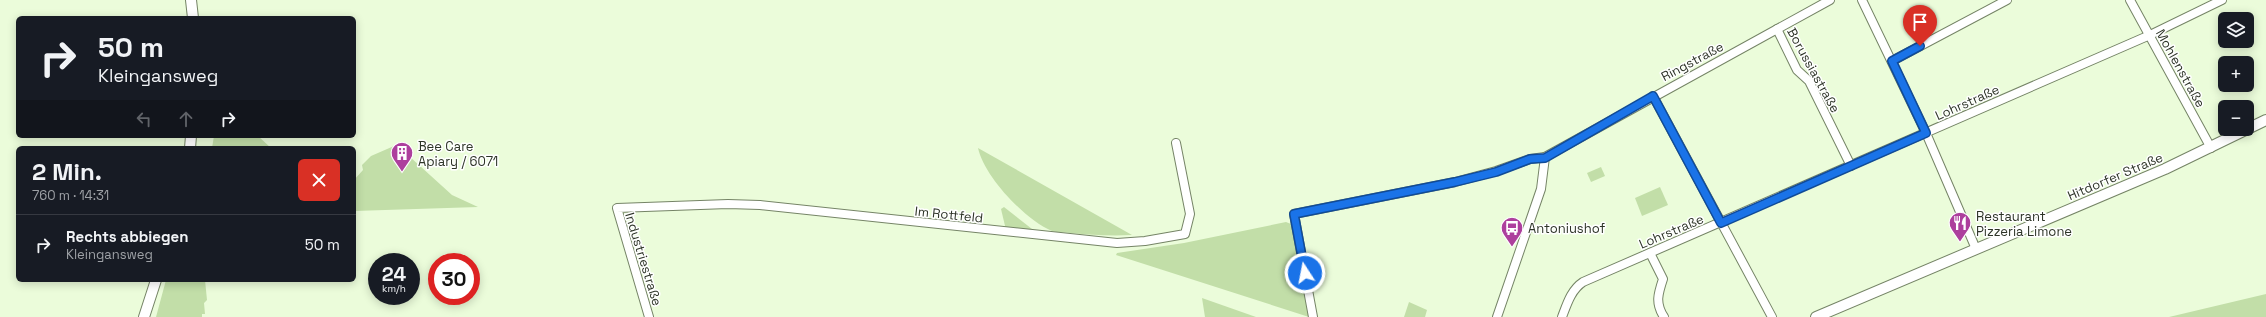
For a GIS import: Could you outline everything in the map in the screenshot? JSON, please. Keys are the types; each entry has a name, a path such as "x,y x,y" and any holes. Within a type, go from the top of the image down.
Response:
{"street":[{"path":"191,0 193,16"},
{"name":"Ringstraße","path":"1545,158 1653,96 1830,0"},
{"path":"1862,0 1926,133 1976,249"},
{"path":"1892,61 2007,0"},
{"name":"Mohlenstraße","path":"2130,0 2211,148"},
{"name":"Lohrstraße","path":"1562,317 1576,286 2150,35 2222,0"},
{"name":"Borussiastraße","path":"1777,29 1797,70 1809,81 1851,166"},
{"path":"1653,96 1772,317"},
{"name":"Hitdorfer Straße","path":"1816,317 1828,314 1976,249 2042,222 2211,148 2266,120"},
{"name":"Im Rottfeld","path":"617,208 728,204 760,205 1056,238 1117,243 1145,241 1185,234 1190,214 1176,143"},
{"path":"1313,317 1294,214 1455,182 1496,172 1530,159 1545,158 1541,189 1497,317"},
{"name":"Industriestraße","path":"617,208 649,317"},
{"path":"1650,253 1663,279 1657,297 1658,306 1664,317"},
{"path":"144,317 155,282"}],"green space":[{"path":"214,138 260,138 269,146 212,146"},
{"path":"394,146 399,147 452,195 478,207 356,211 356,178 363,170 362,165 371,156"},
{"path":"978,148 1132,235 1101,235 1056,232 1041,225 1018,207 997,184 988,171"},
{"path":"1601,167 1605,176 1591,182 1587,173"},
{"path":"1660,187 1668,205 1642,216 1635,198"},
{"path":"1004,207 1032,229 1006,230 1001,209"},
{"path":"1286,222 1291,224 1309,317 1116,255 1117,253 1184,243"},
{"path":"165,282 205,282 207,300 204,303 205,314 202,314 202,317 156,317"},
{"path":"2266,294 2266,317 2169,317"},
{"path":"1202,298 1256,317 1205,317"},
{"path":"1409,302 1427,310 1425,317 1404,317"}],"place":[{"name":"Bee Care Apiary / 6071","path":"402,172"},
{"name":"Restaurant Pizzeria Limone","path":"1960,242"},
{"name":"Antoniushof","path":"1512,248"}],"route":[{"path":"1305,273 1294,214 1455,182 1496,172 1530,159 1545,158 1558,148 1653,96 1721,223 1926,133 1892,61 1920,46"}]}
